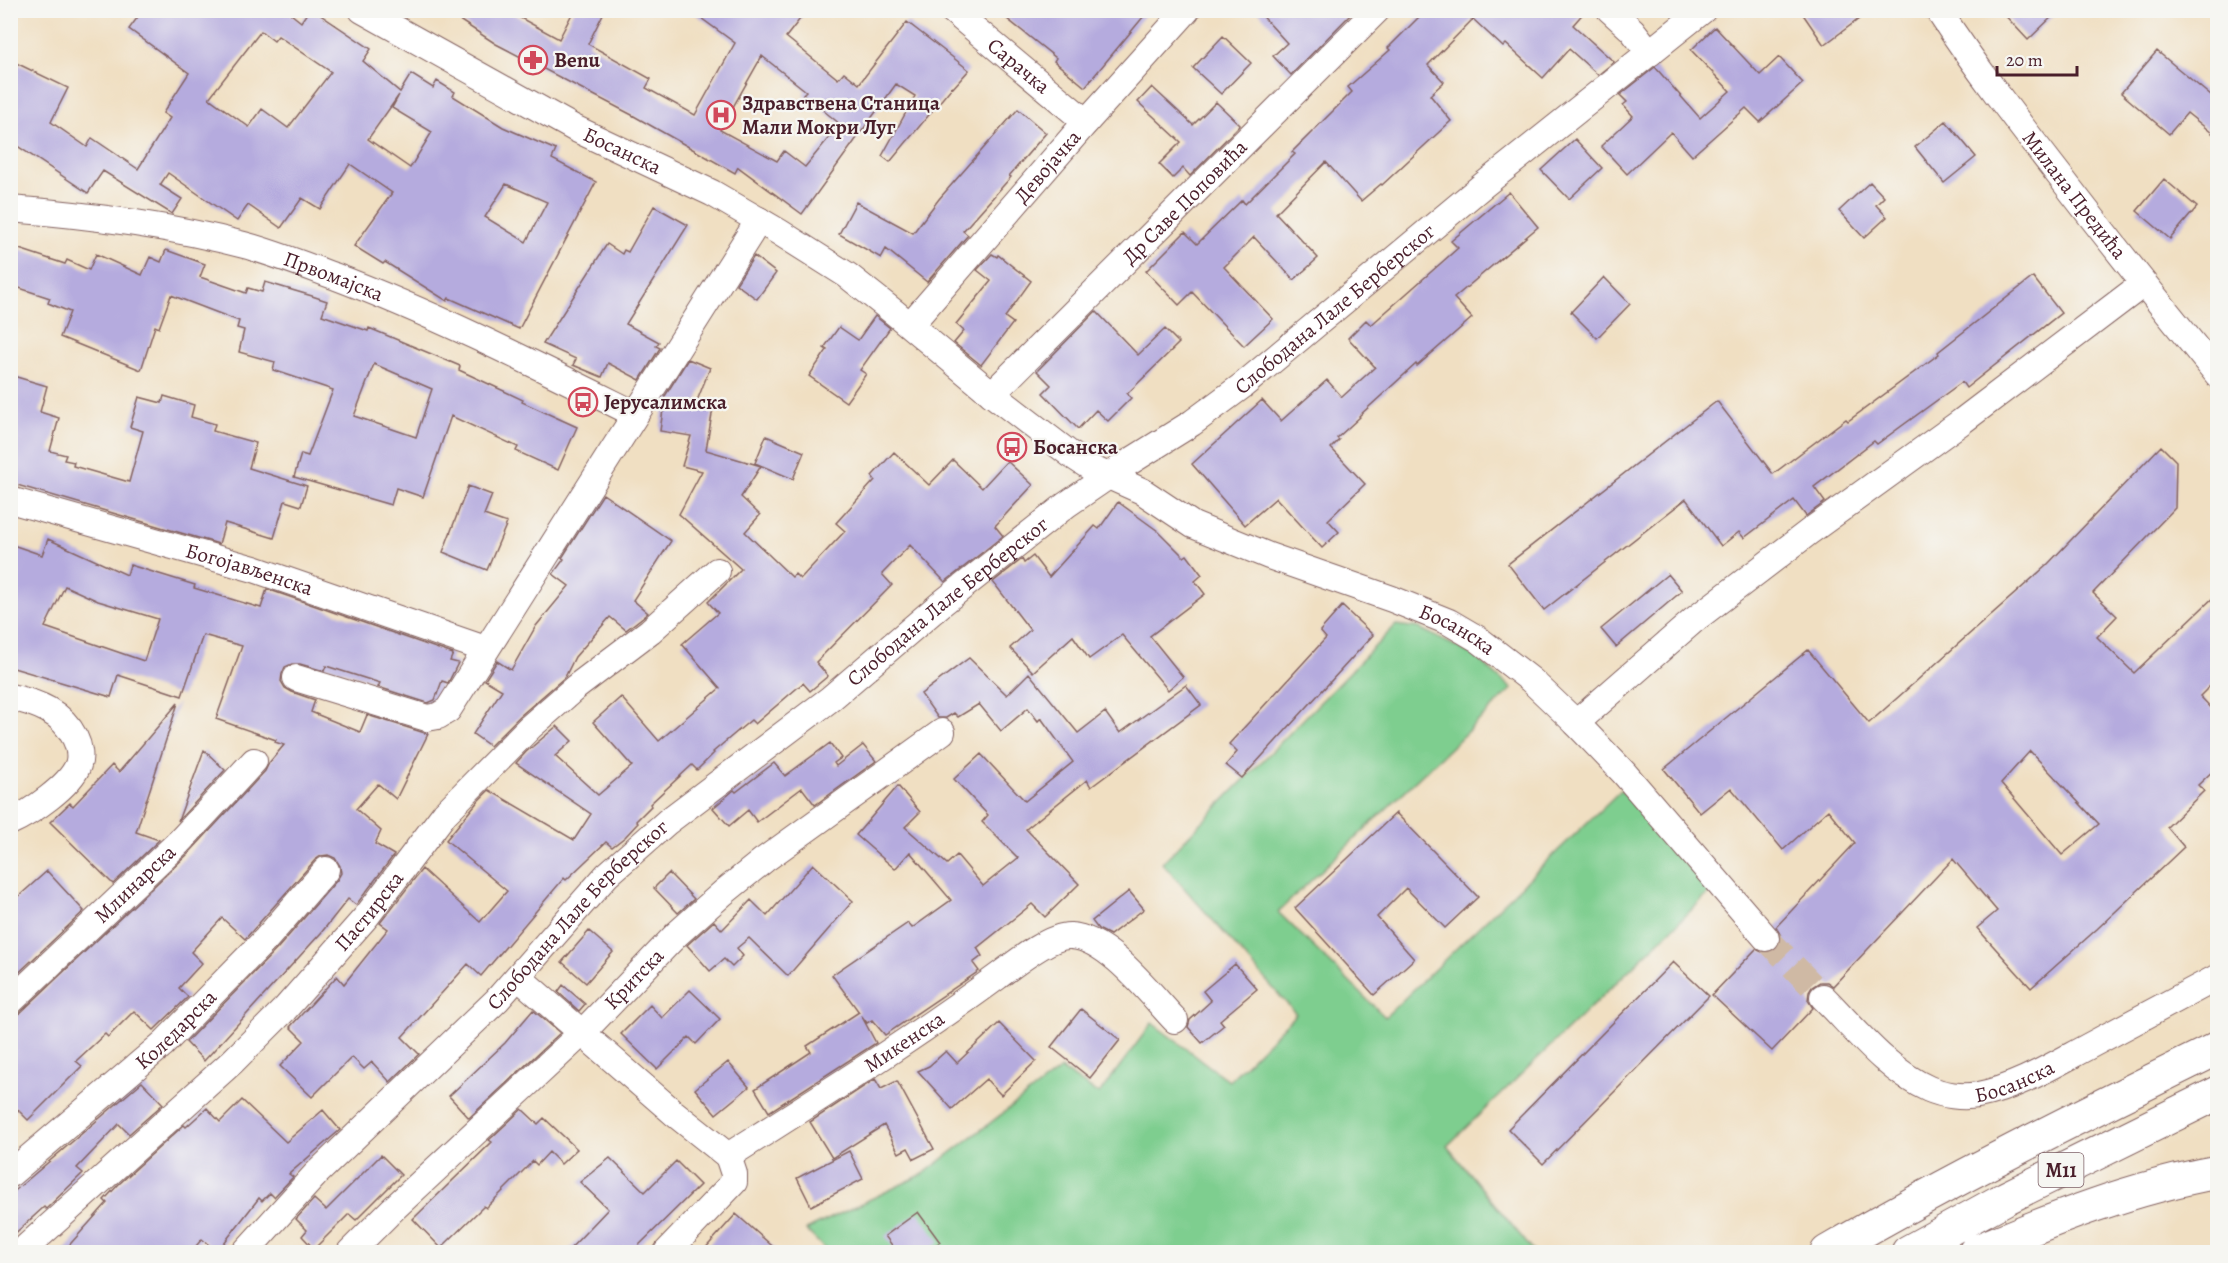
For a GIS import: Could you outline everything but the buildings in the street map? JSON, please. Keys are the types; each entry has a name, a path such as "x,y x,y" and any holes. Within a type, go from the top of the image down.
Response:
{"highway":[{"name":"M11","path":"1827,1252 2011,1152 2217,1048"},
{"name":"M11","path":"1908,1252 2006,1198 2217,1093"},
{"path":"1975,1252 2045,1224 2155,1185 2217,1172"}],"street":[{"name":"Босанска","path":"362,10 574,128 712,193 759,220 846,275 992,394 1070,454 1108,476 1142,491 1176,515 1209,533 1382,595 1449,622 1478,639 1507,659 1576,723 1624,773 1766,938"},
{"name":"Сарачка","path":"952,10 1086,122"},
{"name":"Девојачка","path":"910,325 1086,122 1187,10"},
{"name":"Др Саве Поповића","path":"992,394 1377,10"},
{"path":"1610,10 1632,30 1650,53"},
{"name":"Слободана Лале Берберског","path":"245,1252 316,1174 470,1027 518,977 607,875 667,822 830,699 941,604 1066,505 1192,423 1242,386 1481,187 1703,10"},
{"name":"Милана Предића","path":"1938,10 1972,62 2143,284 2217,375"},
{"name":"Првомајска","path":"10,209 191,233 245,246 388,297 493,344 635,414"},
{"path":"296,678 427,718 438,716 447,710 759,220"},
{"path":"1576,723 1694,620 2143,284"},
{"name":"Богојављенска","path":"10,500 254,569 485,649"},
{"name":"Пастирска","path":"21,1252 232,1062 285,1009 366,916 445,813 523,734 576,687 650,631 717,571"},
{"path":"10,697 44,707 56,714 74,735 79,752 77,769 64,784 40,804 10,822"},
{"name":"Критска","path":"350,1252 583,1032 677,934 723,893 764,860 942,732"},
{"name":"Млинарска","path":"10,1002 179,842 254,761"},
{"name":"Коледарска","path":"10,1174 163,1044 266,939 326,870"},
{"name":"Микенска","path":"728,1156 880,1059 1019,961 1050,941 1069,935 1088,940 1108,950 1175,1020"},
{"name":"Босанска","path":"1823,997 1884,1059 1916,1082 1941,1093 1976,1096 2017,1082 2059,1062 2217,976"},
{"path":"518,977 674,1113 728,1156 734,1182 667,1252"}],"green space":[{"path":"1396,625 1419,628 1473,655 1512,689 1278,912 1385,1017 1621,790 1710,892 1447,1146 1534,1252 828,1252 806,1230 923,1174 1061,1069 1099,1094 1152,1023 1229,1081 1296,1014 1162,863"}],"tunnel":[{"path":"1766,938 1823,997"}],"place":[{"name":"Benu","path":"533,60"},
{"name":"Здравствена Станица Мали Мокри Луг","path":"721,115"},
{"name":"Јерусалимска","path":"583,402"},
{"name":"Босанска","path":"1012,447"}]}
